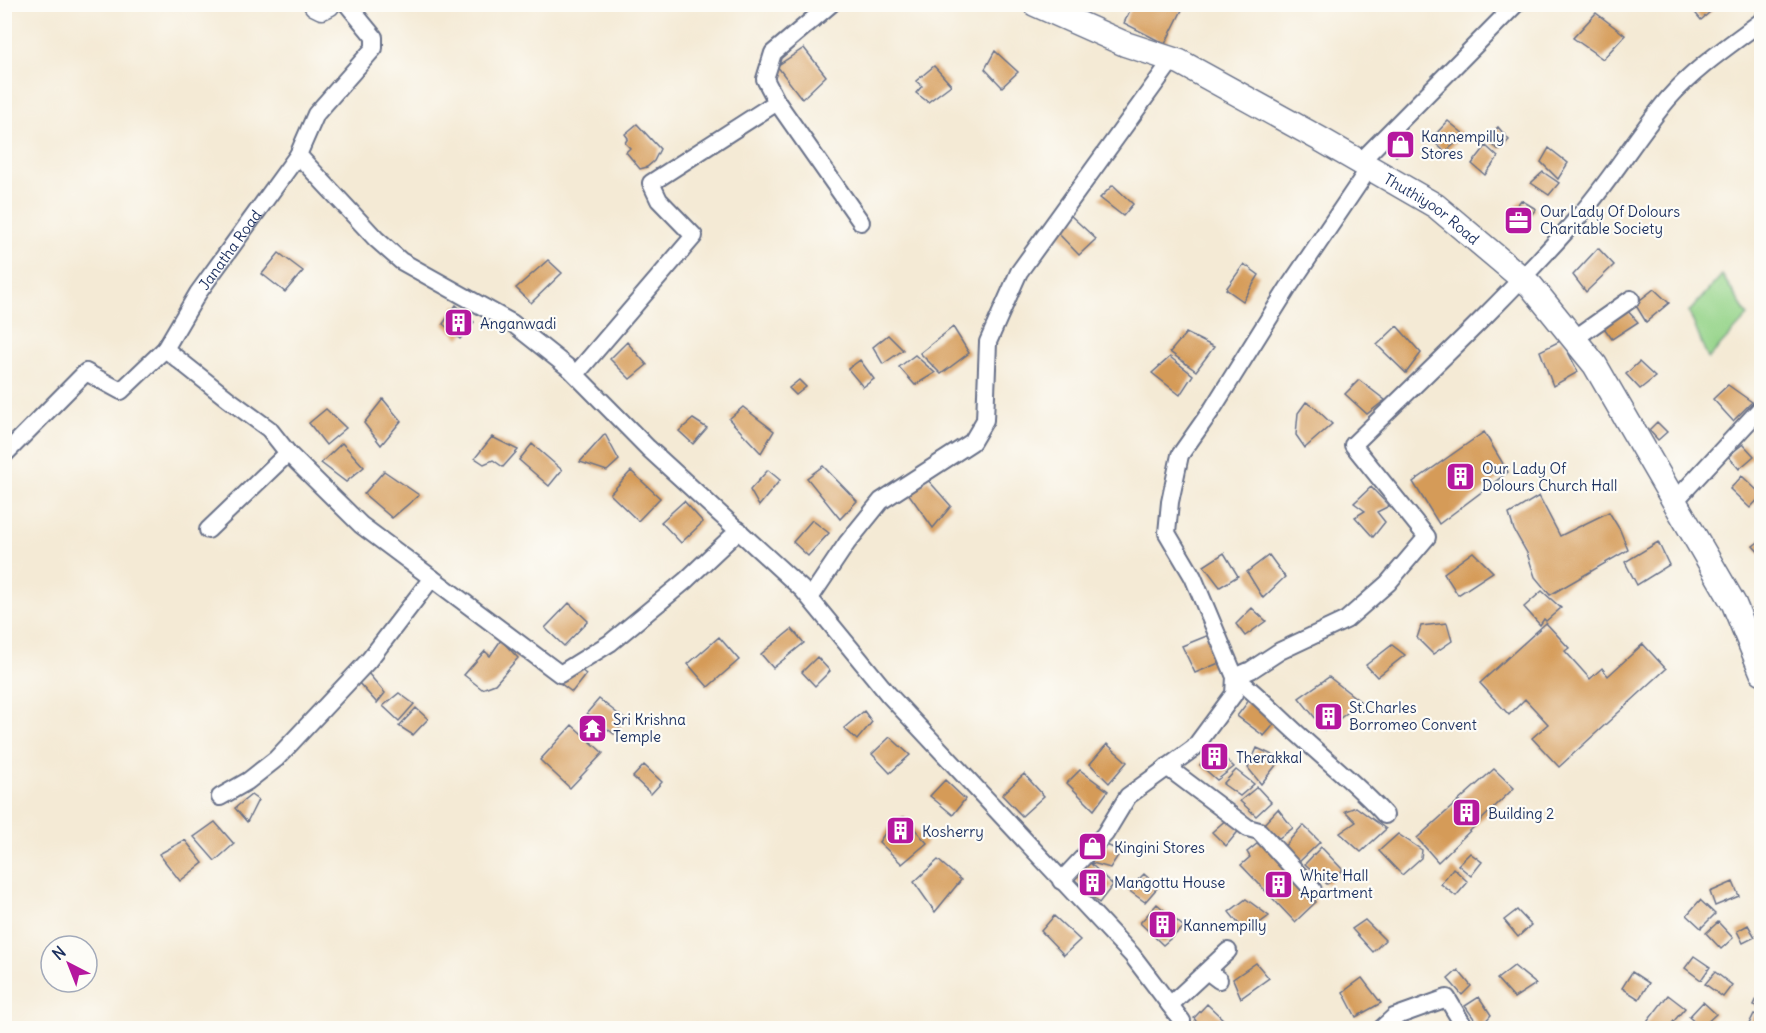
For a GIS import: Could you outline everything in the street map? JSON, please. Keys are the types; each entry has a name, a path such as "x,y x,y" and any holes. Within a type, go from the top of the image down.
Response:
{"main road":[{"path":"316,4 322,7 328,4"},
{"name":"Thuthiyoor Road","path":"1035,4 1125,44 1173,59 1190,67 1365,164 1436,206 1531,286 1595,365 1734,604 1761,672"}],"street":[{"name":"Janatha Road","path":"4,455 86,372 122,391 165,349 198,292 298,155 316,114 374,48 374,37 347,4"},
{"path":"831,4 773,53 765,79 777,102 861,222"},
{"path":"1061,881 1105,834 1128,796 1194,748 1234,694 1234,677 1193,577 1167,532 1170,502 1180,455 1213,408 1365,164 1515,4"},
{"path":"1234,677 1251,670 1280,651 1346,620 1388,583 1427,537 1353,445 1523,279 1595,198 1670,97 1690,77 1761,21"},
{"path":"810,598 847,543 881,501 972,442 985,420 988,342 1019,272 1173,59"},
{"path":"576,374 694,236 660,200 651,183 777,102"},
{"path":"298,155 376,239 401,261 512,323 576,374 648,447 802,589 888,694 1132,955 1182,1021 1181,1029"},
{"path":"1574,339 1631,299"},
{"path":"165,349 269,429 288,453 361,525 560,674 610,643 685,580 739,530"},
{"path":"1675,501 1761,407"},
{"path":"208,530 288,453"},
{"path":"220,797 248,782 276,759 369,660 432,578"},
{"path":"1234,677 1367,795 1385,815"},
{"path":"1167,767 1248,828 1259,831 1313,890"},
{"path":"1170,1005 1213,976 1228,951"},
{"path":"1382,1029 1394,1017 1447,998 1465,1029"}],"green space":[{"path":"1722,275 1748,316 1708,359 1689,312"}],"building":[{"path":"1133,4 1185,4 1165,44 1124,23"},
{"path":"1688,4 1719,4 1701,20"},
{"path":"1596,13 1625,35 1603,59 1573,38"},
{"path":"804,48 826,76 802,99 777,66"},
{"path":"995,51 1018,72 1002,87 985,69"},
{"path":"934,66 951,85 928,102 916,93 922,86 916,81"},
{"path":"1448,121 1465,135 1445,152 1431,139"},
{"path":"637,124 660,149 654,161 640,169 626,152 630,148 625,143 628,138 625,134"},
{"path":"1498,127 1509,140 1499,150 1486,140"},
{"name":"Kannempilly Stores","path":"1401,133 1412,144 1396,156 1388,146"},
{"path":"1486,146 1498,157 1485,175 1472,164"},
{"path":"1549,148 1568,163 1558,179 1541,162"},
{"path":"1543,172 1559,183 1549,195 1531,183"},
{"path":"1113,185 1133,204 1123,216 1100,198"},
{"path":"1521,200 1536,209 1521,227 1510,215"},
{"path":"1069,214 1096,239 1079,255 1056,231"},
{"path":"1598,248 1614,265 1586,292 1573,275"},
{"path":"279,253 303,271 285,292 262,274"},
{"path":"548,260 562,273 531,303 516,288"},
{"path":"1244,264 1259,275 1243,301 1226,289"},
{"path":"1654,289 1669,303 1646,322 1635,304"},
{"name":"Anganwadi","path":"456,305 474,322 460,339 443,324"},
{"path":"1624,307 1638,322 1612,339 1602,325"},
{"path":"1397,326 1421,353 1406,373 1377,345"},
{"path":"953,327 969,353 941,374 920,353"},
{"path":"1186,333 1214,347 1196,371 1170,352"},
{"path":"888,335 903,350 883,364 873,347"},
{"path":"1562,340 1578,372 1553,386 1540,351"},
{"path":"627,342 647,365 630,379 610,359"},
{"path":"915,355 935,373 915,385 899,367"},
{"path":"1170,357 1193,375 1180,395 1152,373"},
{"path":"860,360 874,379 863,387 848,369"},
{"path":"1639,362 1655,377 1640,389 1626,374"},
{"path":"799,380 806,387 796,395 789,388"},
{"path":"1359,380 1385,400 1367,414 1345,394"},
{"path":"1728,385 1752,402 1733,421 1713,399"},
{"path":"383,399 401,421 381,445 364,423"},
{"path":"1306,402 1332,424 1305,448 1296,435 1298,413"},
{"path":"743,407 774,431 761,453 729,419"},
{"path":"326,409 346,428 326,445 309,423"},
{"path":"693,419 707,428 693,444 679,431"},
{"path":"1657,422 1667,432 1658,440 1649,430"},
{"name":"Our Lady Of Dolours Church Hall","path":"1484,432 1508,472 1439,524 1413,482"},
{"path":"605,434 619,460 607,471 580,462"},
{"path":"492,437 518,450 503,467 493,460 484,464 475,458"},
{"path":"342,443 364,467 346,482 321,463"},
{"path":"532,444 562,470 549,486 519,460"},
{"path":"1743,444 1754,456 1739,469 1728,456"},
{"path":"823,466 857,501 840,519 807,478"},
{"path":"768,470 780,480 759,506 750,490"},
{"path":"384,471 419,495 392,518 364,494"},
{"path":"631,471 660,498 638,521 610,494"},
{"path":"1742,476 1762,495 1750,508 1730,489"},
{"path":"928,480 951,506 933,528 908,493"},
{"path":"1371,487 1389,506 1377,512 1385,522 1373,537 1355,517 1365,511 1354,503"},
{"path":"1539,496 1560,536 1609,512 1628,550 1550,595 1535,577 1509,514"},
{"path":"684,501 703,522 681,543 661,522"},
{"path":"812,520 829,533 808,556 793,542"},
{"path":"1762,539 1762,556 1753,546"},
{"path":"1658,542 1669,565 1637,585 1625,562"},
{"path":"1473,552 1493,572 1458,595 1444,573"},
{"path":"1224,553 1238,576 1220,587 1204,566"},
{"path":"1269,555 1285,577 1263,598 1247,572"},
{"path":"1542,591 1561,608 1546,621 1544,619 1540,625 1524,607"},
{"path":"569,603 588,621 564,646 545,628"},
{"path":"1252,608 1266,621 1245,636 1236,624"},
{"path":"1447,623 1452,641 1433,654 1417,638 1421,626"},
{"path":"1546,623 1569,648 1565,651 1590,679 1602,668 1608,676 1643,644 1666,669 1559,767 1532,738 1548,724 1525,699 1509,715 1480,683"},
{"path":"792,629 804,643 773,668 761,654"},
{"path":"1209,635 1219,663 1195,673 1182,646"},
{"path":"719,637 739,660 708,687 688,664"},
{"path":"501,640 518,658 495,684 482,689 464,675 485,651 490,656"},
{"path":"1392,645 1405,655 1377,677 1366,665"},
{"path":"817,657 830,671 815,686 802,672"},
{"path":"575,665 586,674 572,692 560,683"},
{"path":"368,673 385,693 377,703 358,682"},
{"name":"St.Charles Borromeo Convent","path":"1329,677 1361,702 1325,730 1299,698"},
{"path":"399,693 414,704 399,721 383,706"},
{"path":"599,699 626,720 614,734 587,713"},
{"path":"1250,699 1277,721 1264,736 1237,716"},
{"path":"416,708 428,719 413,735 399,726"},
{"path":"864,711 872,722 857,740 844,728"},
{"path":"572,725 603,753 570,788 540,760"},
{"path":"890,737 910,755 890,773 872,754"},
{"path":"1107,744 1127,762 1109,783 1090,764"},
{"name":"Therakkal","path":"1214,748 1234,767 1217,780 1200,765"},
{"path":"1257,748 1281,759 1261,784 1248,768"},
{"path":"644,765 662,782 651,794 633,777"},
{"name":"Building 2","path":"1494,769 1514,788 1438,862 1417,838"},
{"path":"1080,770 1108,791 1094,810 1067,783"},
{"path":"1236,770 1254,784 1240,796 1223,784"},
{"path":"1024,774 1044,796 1022,816 1002,795"},
{"path":"945,780 965,799 953,815 930,796"},
{"path":"1257,787 1271,802 1256,816 1240,801"},
{"path":"251,795 258,800 247,822 235,808"},
{"path":"1356,807 1386,829 1361,852 1340,833 1356,822 1345,811"},
{"path":"1278,809 1293,828 1279,838 1263,825"},
{"name":"Kosherry","path":"904,817 927,843 902,864 879,842 894,820"},
{"path":"1228,818 1241,828 1226,846 1212,832"},
{"path":"215,822 234,844 215,861 194,837"},
{"path":"1303,825 1320,842 1298,863 1282,849"},
{"path":"1398,834 1422,850 1421,858 1402,875 1379,851"},
{"name":"White Hall Apartment","path":"1263,839 1316,902 1295,922 1241,865 1250,857 1247,852"},
{"path":"185,840 203,863 180,881 159,854"},
{"name":"Mangottu House","path":"1104,844 1121,851 1110,868 1089,862 1113,885 1099,903 1073,878"},
{"path":"1321,847 1343,870 1327,884 1305,864"},
{"path":"1470,853 1482,862 1471,876 1458,865"},
{"path":"938,860 961,880 935,912 914,882"},
{"path":"1453,868 1468,882 1456,896 1441,884"},
{"name":"Kannempilly","path":"1144,874 1158,887 1145,902 1128,890"},
{"path":"1733,882 1739,896 1715,906 1710,892"},
{"name":"Kannempilly","path":"1246,899 1269,916 1246,933 1229,912"},
{"path":"1700,900 1715,914 1701,928 1687,915"},
{"name":"Kannempilly","path":"1157,904 1184,927 1163,945 1140,923"},
{"path":"1517,910 1531,925 1518,937 1504,920"},
{"path":"1054,916 1080,940 1064,955 1041,931"},
{"path":"1365,920 1385,940 1373,952 1352,929"},
{"path":"1718,922 1733,938 1721,949 1706,933"},
{"path":"1748,925 1755,937 1743,943 1737,931"},
{"path":"1694,956 1710,967 1701,980 1685,968"},
{"name":"Kannempilly","path":"1256,963 1269,978 1241,998 1233,979"},
{"path":"1514,966 1536,984 1514,998 1497,979"},
{"path":"1458,970 1471,986 1462,995 1448,979"},
{"path":"1632,972 1649,983 1639,999 1622,988"},
{"path":"1715,972 1732,985 1723,997 1705,984"},
{"path":"1362,978 1381,1003 1356,1017 1343,992"},
{"path":"1760,992 1762,993 1762,1009 1754,1005"},
{"path":"1668,995 1685,1008 1668,1028 1644,1026"},
{"path":"1479,997 1491,1015 1480,1027 1465,1006"},
{"path":"1703,1002 1716,1014 1701,1028 1689,1017"},
{"path":"1207,1004 1225,1021 1218,1028 1200,1028 1194,1018"},
{"path":"1754,1014 1762,1017 1762,1028 1747,1028"}],"place":[{"name":"Kannempilly Stores","path":"1400,145"},
{"name":"Our Lady Of Dolours Charitable Society","path":"1519,220"},
{"name":"Anganwadi","path":"459,323"},
{"name":"Our Lady Of Dolours Church Hall","path":"1461,477"},
{"name":"St.Charles Borromeo Convent","path":"1328,716"},
{"name":"Sri Krishna Temple","path":"592,728"},
{"name":"Therakkal","path":"1215,757"},
{"name":"Building 2","path":"1467,813"},
{"name":"Kosherry","path":"901,831"},
{"name":"Kingini Stores","path":"1093,847"},
{"name":"Mangottu House","path":"1093,882"},
{"name":"White Hall Apartment","path":"1279,884"},
{"name":"Kannempilly","path":"1162,925"}]}
